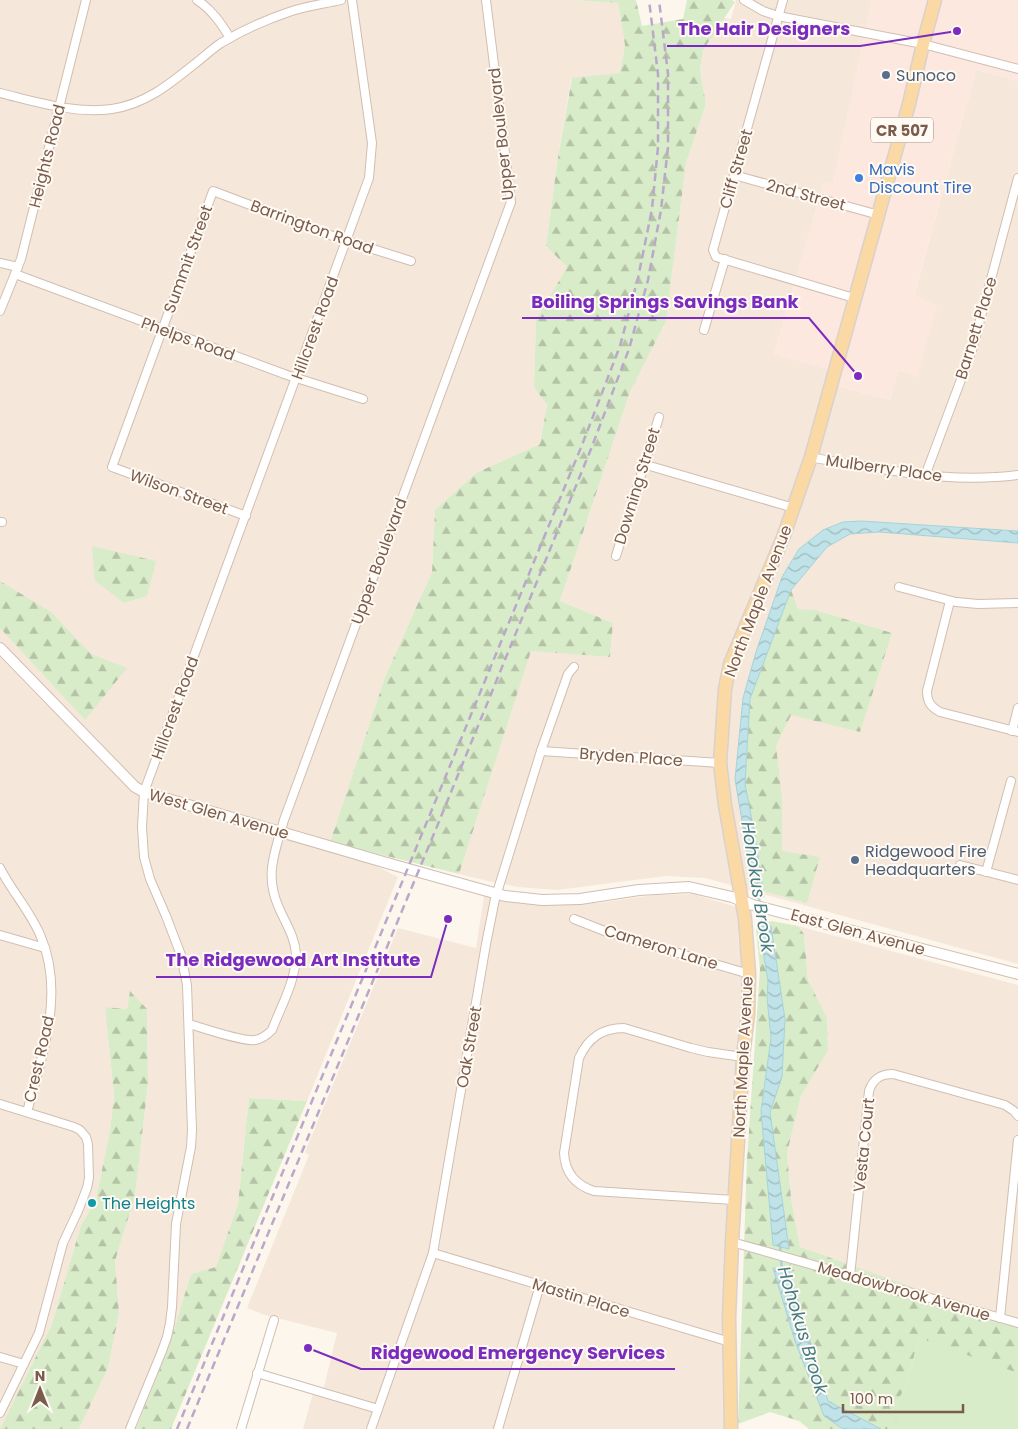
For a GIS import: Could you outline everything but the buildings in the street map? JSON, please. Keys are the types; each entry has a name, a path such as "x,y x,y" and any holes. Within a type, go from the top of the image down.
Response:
{"main road":[{"name":"North Maple Avenue","path":"731,1429 729,1318 734,1200 743,1057 748,1014 745,919 748,903 725,805 720,763 725,688 730,664 794,508 811,457 909,104 935,0"}],"street":[{"name":"Heights Road","path":"0,310 21,259 86,0"},
{"path":"197,0 213,13 230,38"},
{"path":"0,93 59,107 81,110 121,107 143,100 169,85 218,45 250,27 292,11 341,0"},
{"name":"Hillcrest Road","path":"130,1429 167,1337 172,1307 176,1224 191,1147 192,1130 187,986 181,955 150,878 144,857 142,827 144,792 369,178 372,143 352,0"},
{"name":"Upper Boulevard","path":"189,1024 248,1040 260,1039 272,1030 293,977 296,953 294,942 278,907 272,881 271,867 275,847 511,202 486,0"},
{"path":"744,0 778,16 923,44 1018,69"},
{"name":"Cliff Street","path":"725,259 716,257 713,250 783,0"},
{"name":"2nd Street","path":"734,175 878,215"},
{"name":"Barnett Place","path":"925,476 972,350 1018,178"},
{"name":"Barrington Road","path":"213,191 346,240 411,261"},
{"name":"Summit Street","path":"112,467 213,191"},
{"path":"704,330 725,259 854,298"},
{"name":"Phelps Road","path":"0,263 162,329 296,378 364,399"},
{"name":"Downing Street","path":"616,556 659,417"},
{"name":"Mulberry Place","path":"811,457 925,476 1018,475"},
{"path":"643,464 794,508"},
{"name":"Wilson Street","path":"112,467 246,516"},
{"path":"900,588 950,601 978,604 1018,603"},
{"path":"950,601 927,691 927,698 930,704 940,712 1015,731 1018,708"},
{"name":"West Glen Avenue","path":"0,648 135,787 144,792 404,868"},
{"name":"Oak Street","path":"371,1429 433,1253 486,944 497,893 542,750 568,674 574,667"},
{"name":"Bryden Place","path":"542,750 720,763"},
{"path":"986,872 1011,782"},
{"path":"960,865 1018,880"},
{"name":"Crest Road","path":"0,868 35,924 45,948 52,988 50,1018 27,1112 80,1130 86,1137 88,1144 89,1178 84,1197 63,1243 43,1322 0,1413"},
{"name":"East Glen Avenue","path":"404,868 506,896 542,900 580,899 639,890 689,887 1018,974"},
{"name":"Cameron Lane","path":"574,919 607,932 748,974"},
{"path":"0,935 45,948"},
{"path":"734,1200 586,1189 578,1184 567,1171 564,1153 579,1058 589,1041 596,1035 606,1030 624,1028 708,1052 743,1057"},
{"name":"Vesta Court","path":"850,1276 869,1091 875,1080 880,1076 893,1074 1005,1105 1018,1116"},
{"path":"0,1104 27,1112"},
{"path":"1000,1318 1018,1140"},
{"name":"Meadowbrook Avenue","path":"732,1242 1018,1323"},
{"name":"Mastin Place","path":"433,1253 730,1342"},
{"path":"498,1429 540,1285"},
{"path":"241,1429 274,1320"},
{"path":"0,1357 24,1364"},
{"path":"257,1373 378,1408"}],"shaded area":[{"path":"0,0 572,0 618,3 625,45 620,73 571,79 546,246 567,267 536,320 534,387 547,405 540,444 476,473 435,510 432,572 385,677 330,842 398,877 307,1101 249,1098 238,1204 216,1268 191,1274 169,1346 136,1429 79,1429 108,1368 119,1313 115,1261 135,1196 148,1083 147,1009 130,991 127,1009 105,1007 114,1096 110,1130 96,1200 81,1225 52,1324 0,1429"},
{"path":"736,0 872,0 833,184 824,182 774,354 829,369 807,443 821,447 838,386 890,400 898,370 917,376 914,296 976,70 1018,81 1018,964 705,878 666,876 557,890 518,887 459,874 531,650 610,657 613,623 560,601 630,392 666,320 686,163 706,104 700,70 703,49 703,14 731,19"},
{"path":"872,0 1018,0 1018,81 976,70 914,295 937,306 917,377 898,370 890,400 838,386 841,373 774,354 824,182 833,183"},
{"path":"693,894 737,907 739,944 744,964 727,1429 303,1429 313,1393 322,1395 337,1333 265,1315 247,1308 309,1155 305,1152 398,928 476,948 484,896 532,904 598,903 654,895"},
{"path":"798,926 1018,985 1018,1323 810,1264 800,1247 791,1198 787,1153 801,1096 828,1049 827,1018 808,980 804,934"}],"green space":[{"path":"572,0 636,0 642,26 683,19 687,0 732,0 735,2 703,50 700,70 706,104 686,163 666,321 630,392 560,601 613,623 610,657 531,651 459,874 330,842 385,677 432,572 435,510 476,473 540,444 547,405 534,387 536,320 567,267 546,246 558,157 572,78 620,73 625,45 618,3"},
{"path":"92,546 156,561 147,596 124,603 95,581"},
{"path":"0,581 51,612 91,654 127,668 85,720 0,628"},
{"path":"791,590 798,609 815,610 892,633 860,732 791,715 776,746 782,798 782,851 820,857 807,903 763,891 745,784 750,699"},
{"path":"772,921 798,926 804,934 808,980 827,1018 828,1050 801,1096 787,1153 791,1198 800,1247 1018,1325 1018,1375 919,1338 906,1386 891,1413 910,1429 809,1429 799,1421 770,1412 738,1424 747,1159 760,969 756,930 759,924","holes":["771,926 785,1019 782,1076 770,1112 789,1249 761,1111 771,1038 767,998 768,981 759,928"]},
{"path":"130,991 147,1009 148,1083 135,1196 115,1261 119,1313 108,1368 79,1429 0,1429 52,1324 81,1225 96,1200 110,1130 114,1096 105,1007 127,1009"},
{"path":"249,1098 307,1101 171,1429 136,1429 169,1346 191,1274 216,1267 238,1204"},
{"path":"919,1338 1018,1373 1018,1429 902,1429 891,1413 906,1386"}],"water":[{"path":"861,521 1018,531 1018,543 879,532 850,534 827,547 791,590 750,699 745,784 764,897 754,893 735,779 743,698 756,652 782,577 799,549 823,530 843,522"},
{"name":"Hohokus Brook","path":"771,926 785,1019 782,1077 770,1112 789,1249 773,1245 761,1111 771,1038 767,998 768,981 759,927"},
{"name":"Hohokus Brook","path":"773,1268 789,1270 828,1401 881,1429 843,1429 824,1416 795,1341"}],"waterway":[{"name":"Hohokus Brook","path":"758,893 760,904"},
{"name":"Hohokus Brook","path":"761,910 765,929"},
{"name":"Hohokus Brook","path":"780,1245 782,1271"}],"railway":[{"path":"177,1429 582,445 620,346 638,278 652,209 658,147 658,74 649,0"},
{"path":"187,1429 438,824 591,449 629,349 648,280 661,210 668,147 668,74 659,0"}],"place":[{"name":"The Hair Designers","path":"957,31"},
{"name":"Sunoco","path":"886,75"},
{"name":"Mavis Discount Tire","path":"859,178"},
{"name":"Boiling Springs Savings Bank","path":"858,376"},
{"name":"Ridgewood Fire Headquarters","path":"855,860"},
{"name":"The Ridgewood Art Institute","path":"448,919"},
{"name":"The Heights","path":"92,1203"},
{"name":"Ridgewood Emergency Services","path":"308,1348"}]}
